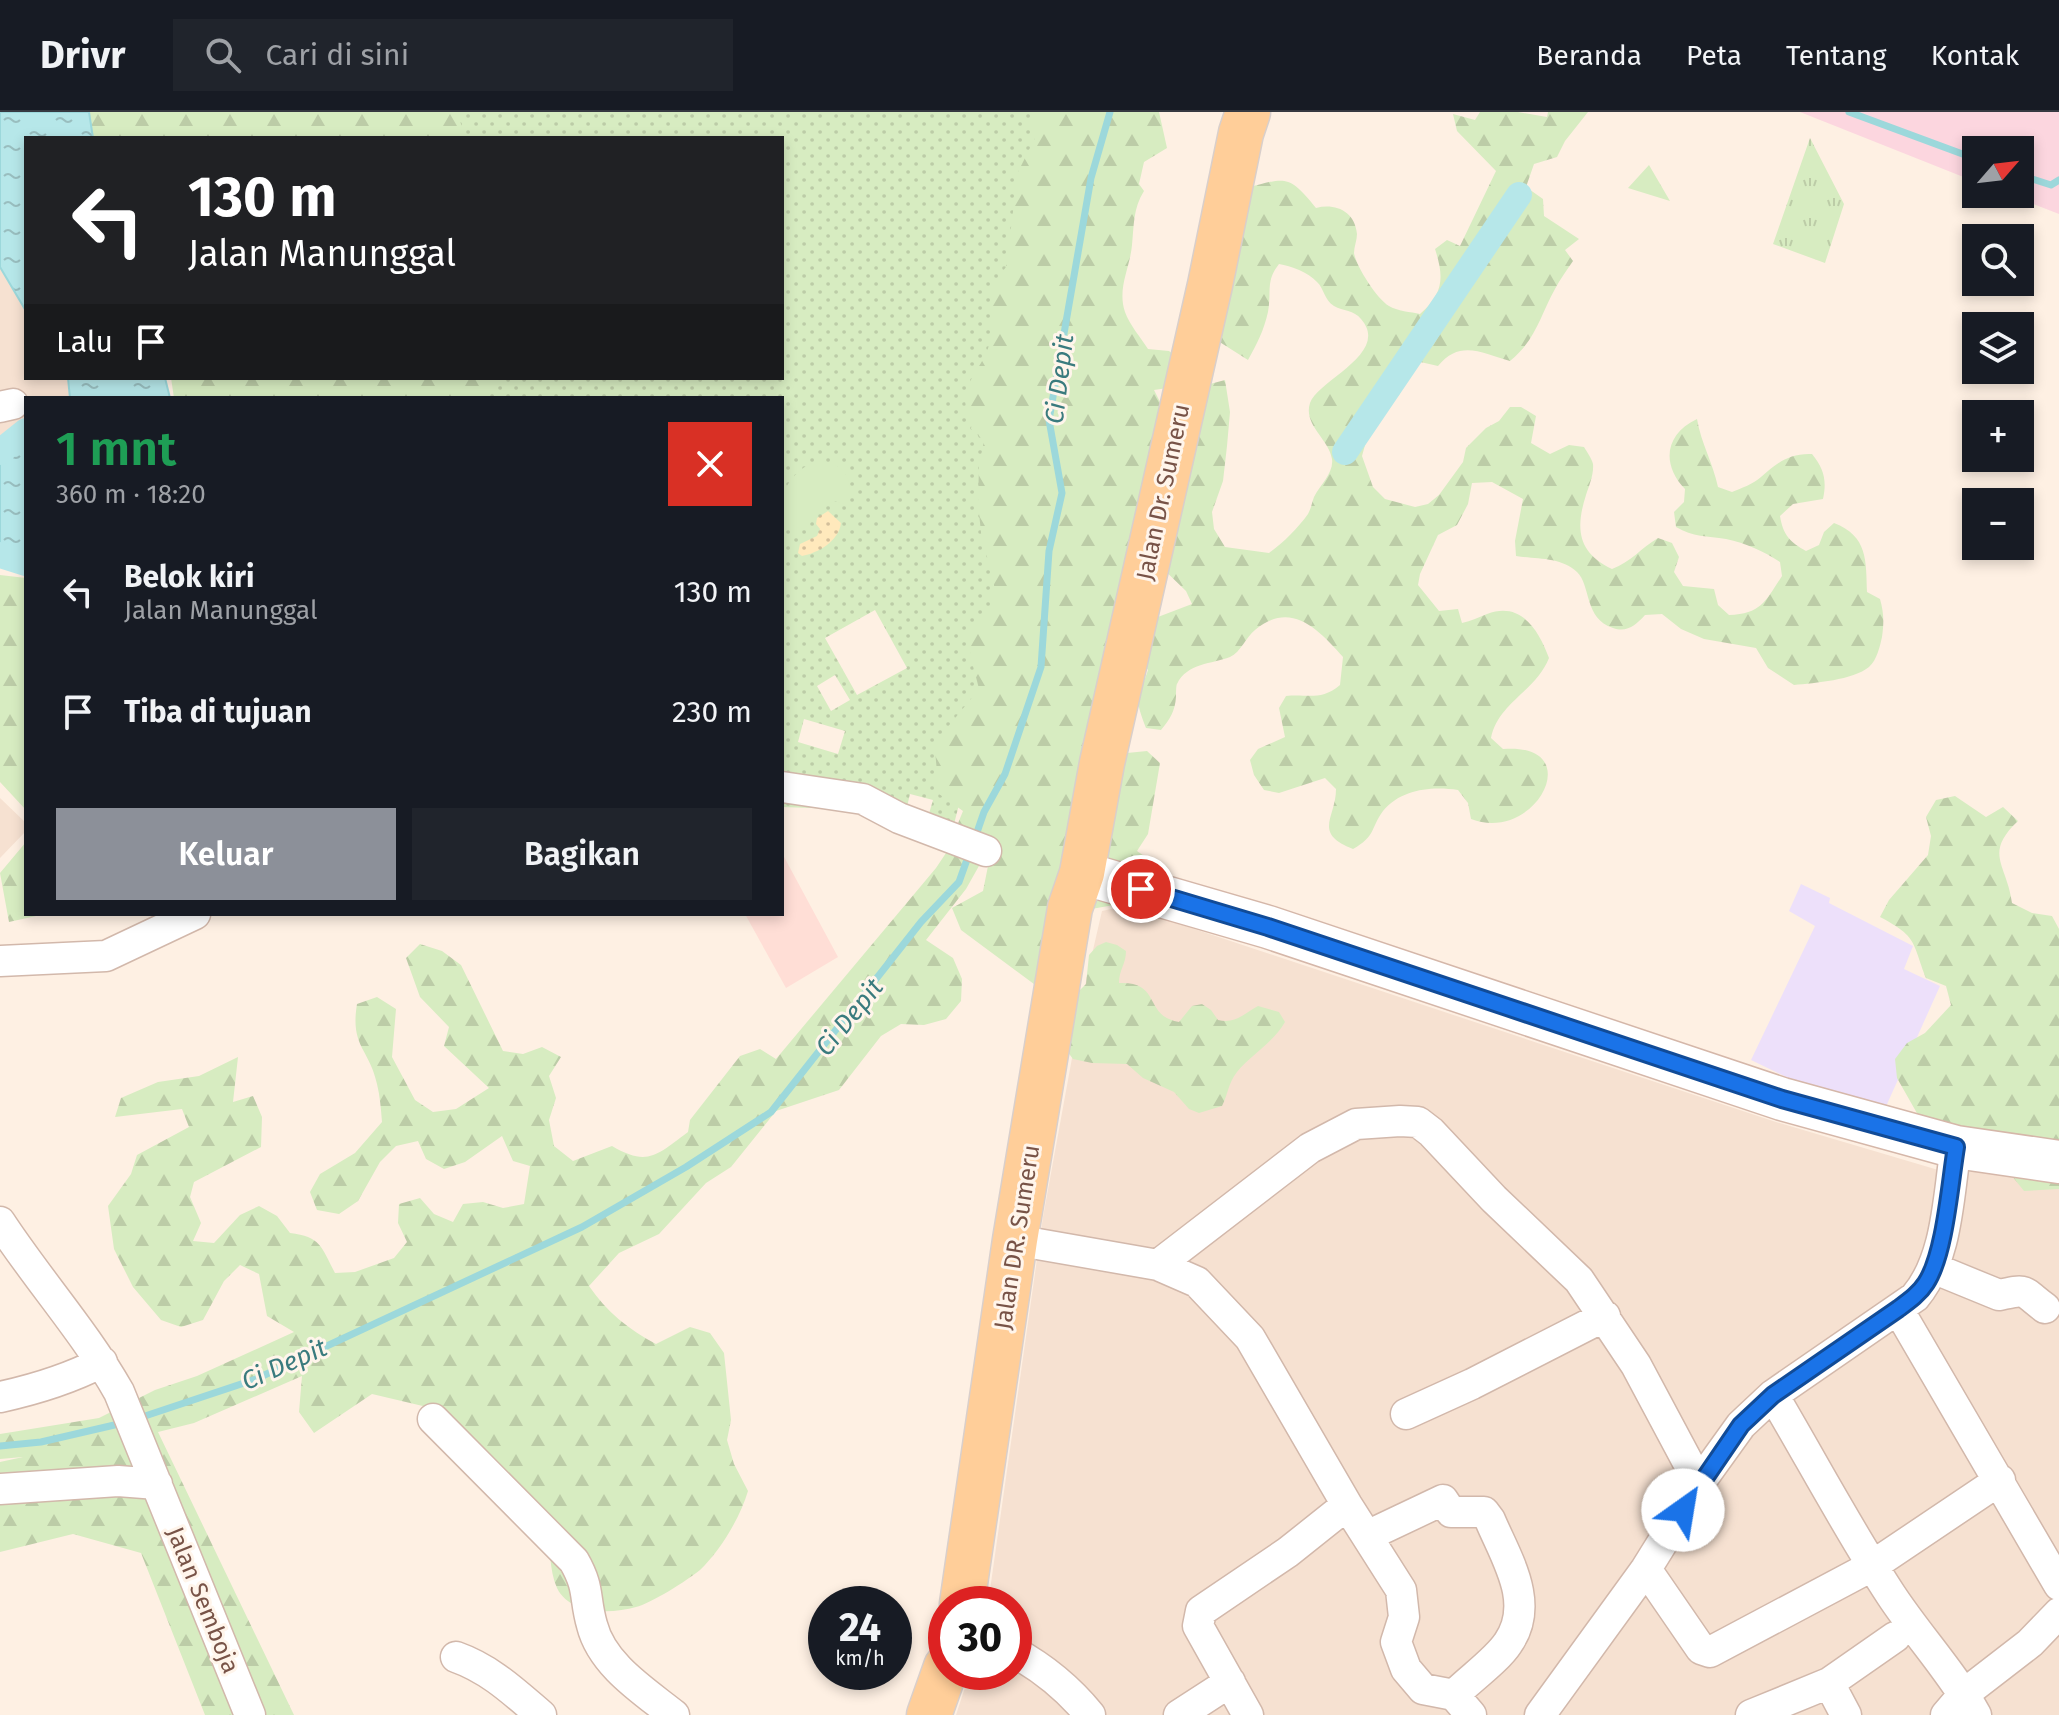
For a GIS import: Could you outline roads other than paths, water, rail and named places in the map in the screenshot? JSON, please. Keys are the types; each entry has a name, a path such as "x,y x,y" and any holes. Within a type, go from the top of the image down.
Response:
{"main road":[{"name":"Jalan Dr. Sumeru","path":"1082,873 1102,763 1248,112"},
{"name":"Jalan DR. Sumeru","path":"966,1586 1015,1240 1070,908 1082,873"},
{"path":"929,1715 938,1690"}],"street":[{"path":"784,787 863,799 899,818 986,851"},
{"path":"1082,873 1268,927 1782,1099 1956,1147 2059,1162"},
{"path":"0,961 106,956 191,916"},
{"path":"1158,1265 1310,1148 1356,1124 1418,1122 1449,1149 1494,1199 1579,1280 1636,1365 1699,1483"},
{"path":"1540,1715 1646,1569 1699,1483 1741,1425 1773,1395 1915,1297 1927,1282 1942,1234 1956,1147"},
{"name":"Jalan Semboja","path":"0,1222 102,1362 119,1392 250,1715"},
{"path":"1015,1240 1158,1265 1197,1282 1250,1338 1347,1505 1401,1590 1404,1617 1396,1642 1406,1669 1423,1689 1462,1705 1508,1643 1519,1620 1520,1592 1490,1520 1484,1512 1451,1512 1443,1500 1367,1536"},
{"path":"1933,1268 1999,1295 2015,1289 2022,1291 2045,1308"},
{"path":"1898,1309 2059,1585"},
{"path":"1406,1414 1605,1316"},
{"path":"0,1397 41,1388 102,1362"},
{"path":"1773,1395 1872,1566 1962,1708 2059,1613"},
{"path":"433,1419 574,1561 585,1580 592,1624 600,1645 629,1680 674,1715"},
{"path":"0,1489 118,1481 152,1470"},
{"path":"1646,1569 1701,1649 1710,1652 1872,1566 2000,1480"},
{"path":"1248,1715 1198,1626 1201,1611 1288,1552 1347,1505"},
{"path":"1751,1715 1829,1683 1895,1637"},
{"path":"456,1657 477,1665 497,1678 541,1715"},
{"path":"1032,1662 1067,1687 1090,1715"},
{"path":"1179,1715 1230,1682"},
{"path":"1829,1683 1846,1715"}],"water":[{"path":"0,112 89,112 93,136 24,136 24,308 0,267"},
{"path":"68,380 166,380 170,396 70,396"},
{"path":"24,433 24,562 0,555 0,452"}],"waterway":[{"name":"Ci Depit","path":"975,838 984,812 1005,774 1041,667 1049,551 1062,493 1049,420 1091,178 1110,112"},
{"path":"1849,112 1962,154"},
{"path":"2034,180 2051,185 2059,180"},
{"path":"1345,452 1519,195"},
{"path":"0,452 24,433"},
{"path":"0,555 24,562"},
{"name":"Ci Depit","path":"139,1418 256,1379 582,1227 686,1167 771,1112 921,922 959,882 969,854"},
{"name":"Ci Depit","path":"0,1446 41,1442 123,1423"}]}
